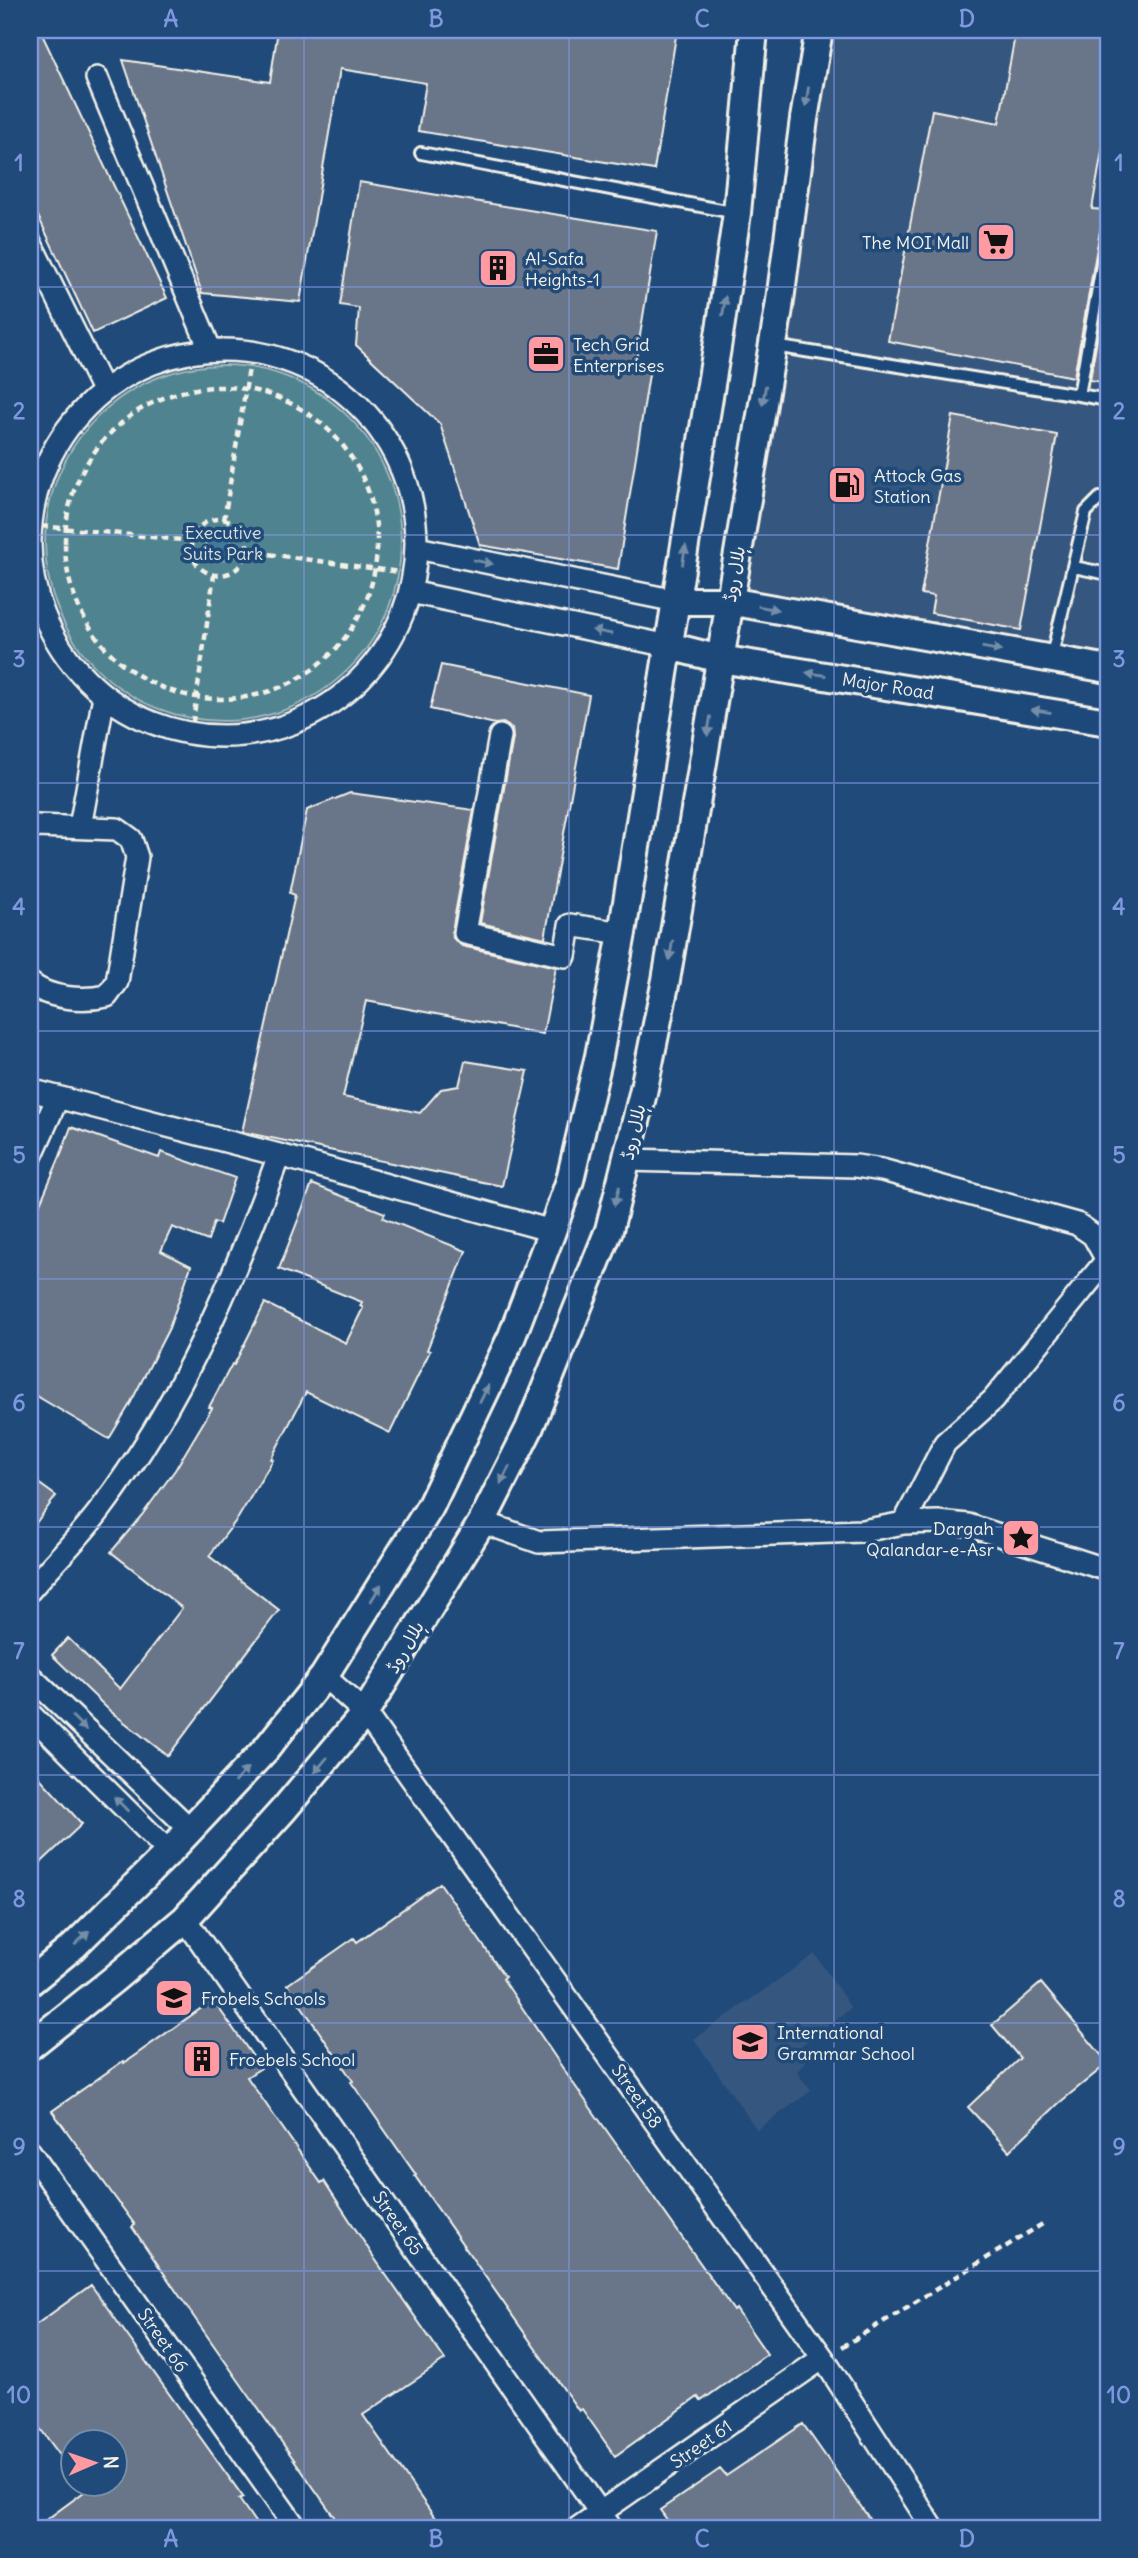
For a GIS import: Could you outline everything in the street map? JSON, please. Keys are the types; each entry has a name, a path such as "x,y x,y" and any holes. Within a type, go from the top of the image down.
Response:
{"street":[{"path":"30,1982 74,1946 169,1852 266,1749 324,1676 430,1507 512,1336 552,1231 570,1180 599,1056 622,933 737,213 754,30"},
{"name":"ہلال روڈ","path":"30,2046 185,1919 285,1808 365,1713 482,1522 529,1429 609,1230 666,980 773,345 819,30"},
{"path":"97,78 210,349"},
{"path":"30,242 103,390"},
{"path":"210,349 252,350 305,367 352,398 388,441 410,492 416,548 412,583 388,645 351,689 303,720 248,736 191,735 145,721 104,696 70,662 45,620 32,573 30,525 42,474 67,428 103,390 153,361 210,349"},
{"path":"416,548 676,601 729,601 1108,669"},
{"path":"412,583 669,646"},
{"name":"Major Road","path":"669,646 720,659 1108,722"},
{"path":"80,827 104,696"},
{"path":"500,736 465,933 565,956 570,925 622,933"},
{"path":"30,829 36,826 117,829 131,839 137,857 117,982 107,996 86,1000 39,990 30,983"},
{"path":"30,1090 279,1155 552,1231"},
{"path":"30,1159 58,1097"},
{"path":"30,1590 99,1510 144,1444 185,1375 226,1292 279,1155"},
{"path":"627,1160 856,1166 902,1173 927,1183 1077,1224 1093,1235 1108,1263 1101,1267 993,1400 945,1443 904,1523"},
{"path":"482,1522 539,1542 862,1531 904,1523 938,1522 968,1525 1108,1570"},
{"path":"30,1676 190,1829"},
{"name":"Street 58","path":"324,1676 365,1713 823,2358 933,2528"},
{"path":"30,1714 169,1852"},
{"name":"Street 65","path":"185,1919 606,2521"},
{"name":"Street 66","path":"30,2152 296,2528"},
{"name":"Street 61","path":"578,2528 606,2521 823,2358"}],"lane":[{"path":"421,153 737,213"},
{"path":"1079,395 1108,232"},
{"path":"773,345 1108,400"},
{"path":"1051,659 1086,512 1100,498 1108,499"},
{"path":"1074,567 1108,574"}],"path":[{"path":"224,520 252,350"},
{"path":"203,387 246,388 292,403 332,432 361,472 377,519 376,569 361,615 332,655 312,670 292,684 246,699 196,699 152,684 113,657 84,620 68,576 65,528 75,487 90,459 95,450 125,419 162,398 203,387"},
{"path":"224,520 241,531 245,537 246,551 235,569 229,573 214,575 201,569 196,563 192,556 191,541 203,523 224,520"},
{"path":"30,525 191,541"},
{"path":"246,551 376,569 412,583"},
{"path":"191,735 214,575"},
{"path":"823,2358 1044,2223"}],"shaded area":[{"path":"824,30 1108,30 1108,669 729,601"},
{"path":"219,533 229,537 233,547 229,557 219,561 209,557 205,547 209,537"},
{"name":"International Grammar School","path":"815,1954 851,2008 802,2045 806,2060 797,2072 811,2091 757,2130 694,2039"}],"green space":[{"name":"Executive Suits Park","path":"223,365 258,368 291,378 322,395 349,417 371,444 388,475 398,508 401,543 398,578 388,611 371,642 349,669 322,691 291,708 258,718 223,721 188,718 155,708 124,691 97,669 75,642 58,611 48,578 45,543 48,508 58,475 75,444 97,417 124,395 155,378 188,368"}],"building":[{"path":"30,30 40,30 167,298 93,333 30,199"},
{"path":"278,30 677,30 654,170 418,131 426,83 340,69 300,302 202,293 123,60 270,82"},
{"name":"The MOI Mall","path":"1016,30 1108,30 1108,116 1092,209 1108,210 1108,224 1102,226 1100,231 1074,377 888,341 932,110 999,123"},
{"path":"359,182 657,231 635,366 650,368 618,569 480,545 440,424 356,345 359,308 340,305"},
{"path":"1108,276 1108,383 1090,380"},
{"path":"953,416 1057,435 1021,630 931,613 934,596 921,594"},
{"path":"441,665 589,695 545,938 480,923 513,738 512,728 503,723 495,724 430,709"},
{"path":"350,793 474,810 452,931 453,938 462,946 556,967 543,1034 366,1001 343,1097 420,1113 441,1089 459,1086 465,1061 528,1071 502,1186 242,1132 295,895 290,893 307,810"},
{"path":"71,1127 159,1158 161,1152 235,1178 219,1224 214,1222 208,1241 172,1227 161,1251 191,1266 169,1328 109,1439 30,1392 30,1227"},
{"path":"312,1184 385,1213 383,1218 466,1251 427,1350 430,1351 390,1433 306,1392 271,1459 273,1460 238,1518 209,1556 279,1610 168,1756 110,1711 52,1655 68,1638 120,1689 182,1608 111,1552 175,1470 212,1408 209,1407 265,1303 346,1343 363,1308 360,1306 362,1302 279,1269"},
{"path":"30,1477 56,1496 30,1531"},
{"path":"30,1767 82,1824 30,1873"},
{"path":"440,1883 505,1977 503,1979 566,2073 767,2354 701,2401 698,2397 615,2456 582,2409 579,2411 415,2176 287,1985 354,1938 357,1942"},
{"path":"1041,1983 1108,2063 1059,2103 1009,2151 968,2107 1020,2058 992,2025"},
{"path":"213,2000 261,2068 247,2077 321,2183 324,2181 445,2360 363,2415 442,2528 342,2528 132,2227 135,2225 52,2111"},
{"path":"91,2285 243,2497 239,2499 259,2528 35,2528 76,2498 130,2498 130,2428 60,2428 60,2455 30,2415 30,2329"},
{"path":"803,2424 876,2528 673,2528 660,2510 720,2469 726,2476"}],"place":[{"name":"The MOI Mall","path":"996,242"},
{"name":"Al-Safa Heights-1","path":"498,268"},
{"name":"Tech Grid Enterprises","path":"546,354"},
{"name":"Attock Gas Station","path":"847,485"},
{"name":"Dargah Qalandar-e-Asr","path":"1021,1538"},
{"name":"Frobels Schools","path":"174,1998"},
{"name":"International Grammar School","path":"750,2042"},
{"name":"Froebels School","path":"202,2059"}]}
